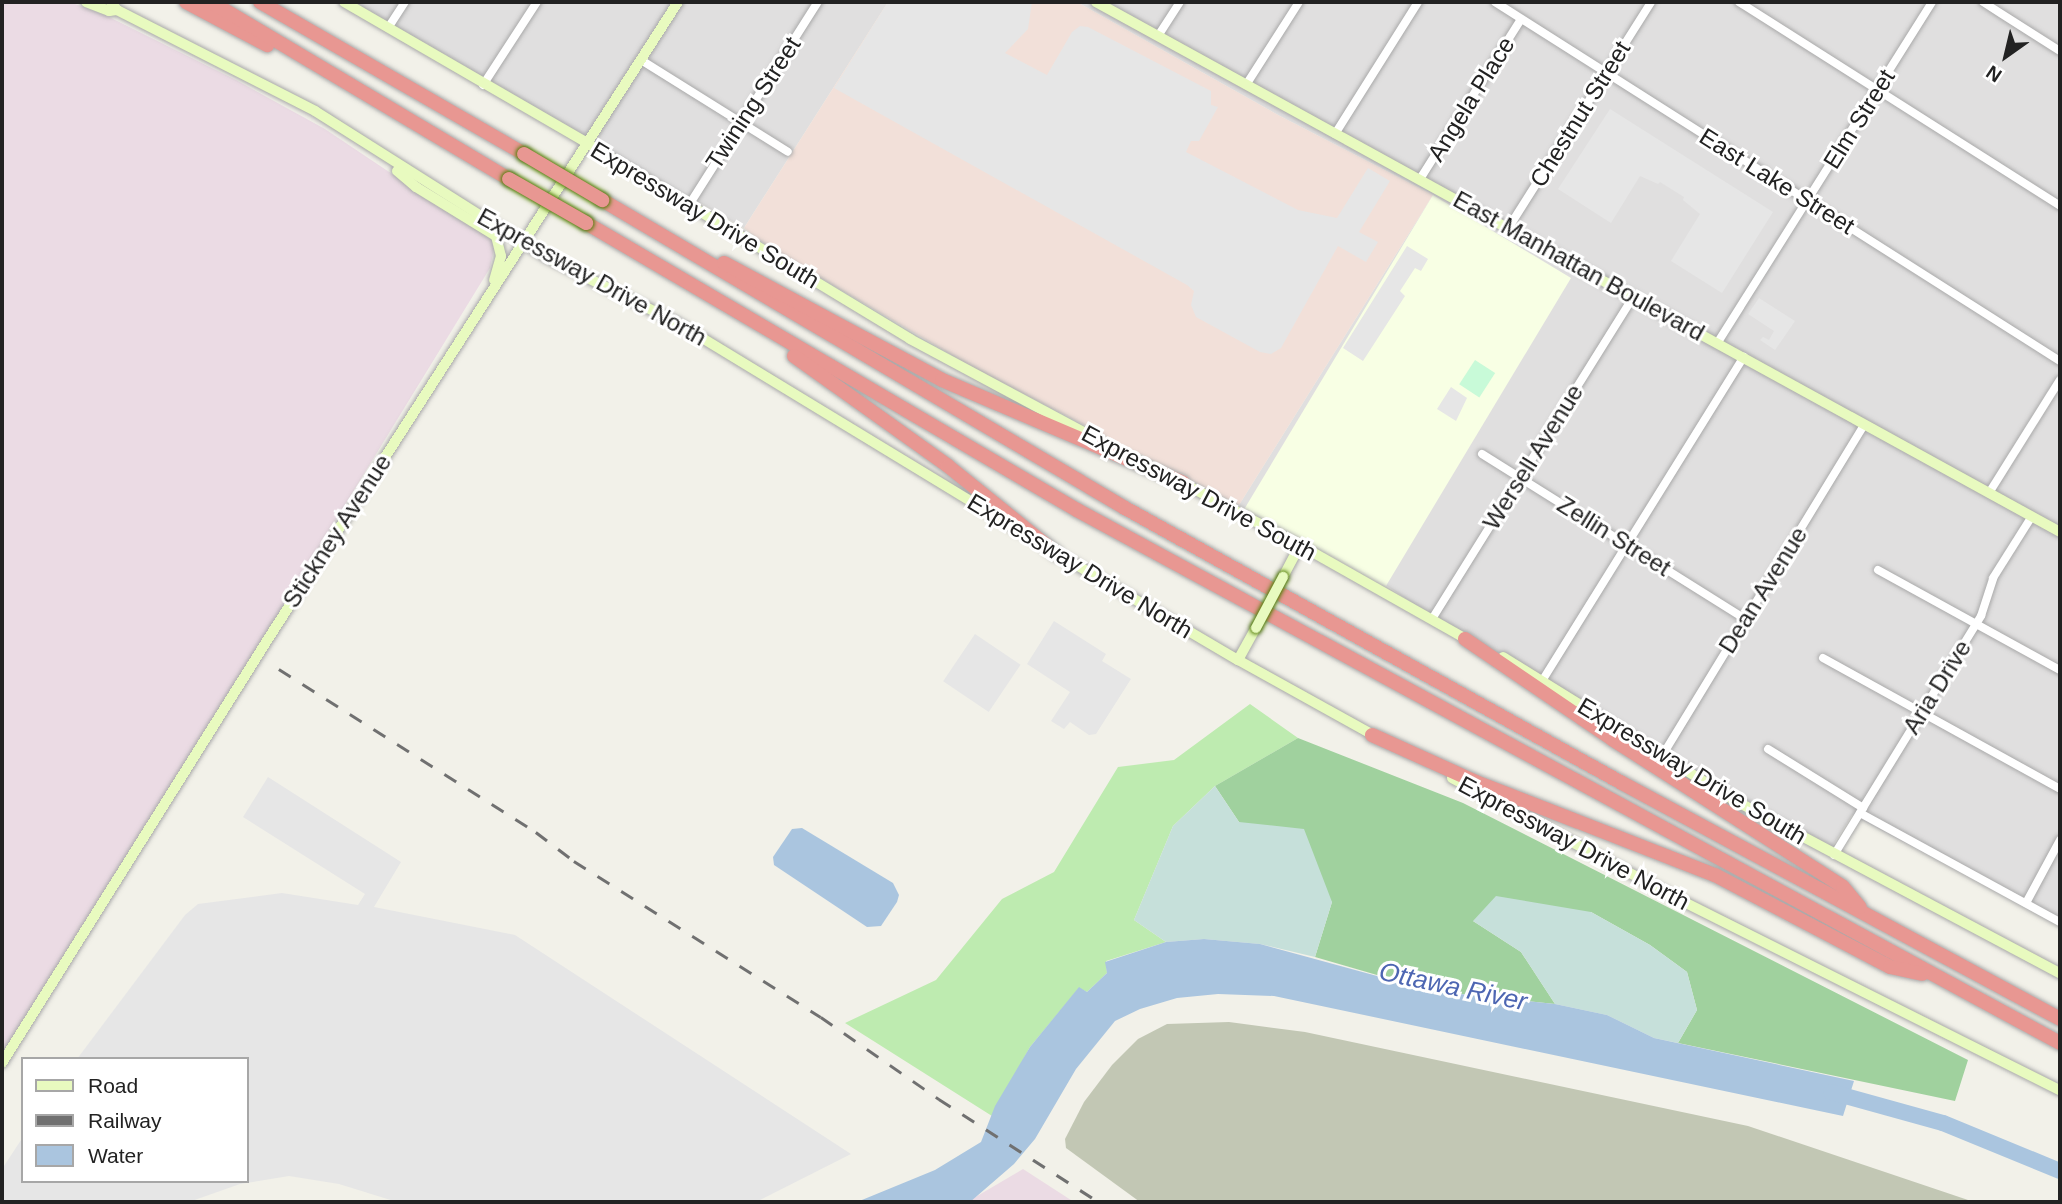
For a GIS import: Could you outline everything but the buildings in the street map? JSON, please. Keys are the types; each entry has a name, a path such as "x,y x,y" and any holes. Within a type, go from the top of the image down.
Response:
{"highway":[{"path":"186,2 396,112"},
{"path":"211,2 1077,510 2060,1043"},
{"path":"260,2 524,154 1102,495 1622,783 2060,1019"},
{"path":"602,200 757,279 933,376 1183,483"},
{"path":"734,311 958,474 1057,554"},
{"path":"1465,639 1612,739 1843,887 1865,913"},
{"path":"1372,735 1476,782 1715,875 1890,967 1940,978"}],"main road":[{"name":"Expressway Drive North","path":"86,2 109,11 114,6 274,89 351,134 546,257 676,322 1057,554 1372,735 1686,903 2060,1090"},
{"name":"Expressway Drive South","path":"344,2 587,143 934,353 1300,545 1465,639 1489,649 1734,800 2060,973"},
{"name":"Stickney Avenue","path":"2,1063 489,293 678,2"},
{"name":"East Manhattan Boulevard","path":"1096,2 2060,532"},
{"path":"351,134 416,187 496,236 501,256 489,293"},
{"path":"1238,660 1300,545"}],"street":[{"path":"388,28 405,2"},
{"path":"483,85 537,2"},
{"name":"Twining Street","path":"689,205 818,2"},
{"path":"1158,36 1180,2"},
{"path":"1247,85 1299,2"},
{"path":"1335,134 1418,2"},
{"name":"East Lake Street","path":"1495,2 2060,361"},
{"name":"Chestnut Street","path":"1509,227 1651,2"},
{"path":"1739,2 2060,206"},
{"name":"Elm Street","path":"1718,342 1932,2"},
{"path":"1983,2 2060,51"},
{"name":"Angela Place","path":"1420,179 1521,19"},
{"path":"640,60 788,152"},
{"name":"Wersell Avenue","path":"1433,619 1634,296"},
{"path":"1542,681 1744,356"},
{"path":"1989,493 2060,380"},
{"name":"Dean Avenue","path":"1662,756 1865,424"},
{"name":"Zellin Street","path":"1482,454 1745,618"},
{"name":"Aria Drive","path":"1834,855 1976,624 1986,605 1993,579 2032,516"},
{"path":"1878,570 2060,670"},
{"path":"1823,658 2060,789"},
{"path":"1768,749 1861,810 2060,922"},
{"path":"2026,903 2060,840"}],"shaded area":[{"path":"2,2 70,2 109,17 236,80 325,129 416,190 484,230 495,244 490,268 2,1065"},
{"path":"350,2 888,2 744,228"},
{"path":"888,2 1077,2 1280,116 1433,195 1239,505 974,368 773,250 744,228"},
{"path":"888,2 1032,2 1028,29 1005,53 1047,75 1072,32 1080,26 1088,27 1211,91 1211,105 1218,107 1199,141 1191,141 1186,152 1298,210 1337,218 1368,168 1390,181 1359,232 1378,242 1366,262 1338,246 1281,348 1271,354 1260,352 1196,317 1191,305 1194,291 1187,285 834,88"},
{"path":"1077,2 2060,2 2060,924 1852,815 1831,848 1465,639 1383,583 1239,505 1433,195 1280,116"},
{"path":"1610,109 1773,212 1722,293 1671,261 1700,214 1683,200 1684,197 1660,182 1658,184 1640,176 1611,223 1558,189"},
{"path":"1433,195 1571,278 1382,592 1244,509"},
{"path":"1407,246 1428,259 1421,271 1415,268 1400,291 1405,296 1363,361 1343,348"},
{"path":"1759,298 1795,321 1775,350 1760,340 1763,337 1769,340 1774,331 1748,314"},
{"path":"1451,387 1467,398 1456,421 1437,409"},
{"path":"1054,621 1106,654 1102,661 1131,679 1096,734 1089,735 1070,722 1064,729 1051,721 1070,692 1027,664"},
{"path":"975,634 1021,665 989,712 943,681"},
{"path":"268,777 401,862 374,907 515,935 851,1154 756,1202 397,1202 339,1184 289,1176 248,1183 248,1057 78,1057 185,915 198,904 282,893 358,905 365,894 243,817"},
{"path":"1215,786 1239,822 1304,829 1332,902 1315,957 1260,944 1204,939 1166,942 1134,920 1173,826"},
{"path":"1496,896 1591,912 1650,945 1687,972 1697,1010 1678,1043 1654,1038 1607,1015 1555,1004 1521,952 1473,921"},
{"path":"1229,1022 1305,1032 1748,1126 1974,1202 1140,1202 1066,1148 1065,1139 1084,1102 1112,1065 1138,1039 1167,1024"},
{"path":"21,1140 21,1183 246,1183 189,1202 2,1202 2,1169"},
{"path":"1023,1169 1074,1202 967,1202"}],"green space":[{"path":"1475,360 1495,373 1479,397 1459,384"},
{"path":"1250,704 1298,738 1215,786 1173,826 1134,920 1166,942 1106,961 1107,973 1087,992 1079,988 1030,1047 992,1116 845,1023 936,980 1002,899 1054,872 1118,767 1174,760"},
{"path":"1298,738 1463,803 1968,1060 1955,1101 1678,1043 1697,1010 1687,972 1650,945 1591,912 1473,921 1521,952 1555,1004 1432,991 1315,957 1332,902 1239,822 1215,786"}],"water":[{"path":"802,828 893,883 899,895 881,926 867,927 774,865 773,857 792,829"},
{"path":"1204,939 1260,944 1432,991 1555,1004 1607,1015 1654,1038 1854,1081 1843,1116 1274,996 1218,994 1177,998 1140,1009 1115,1021 1076,1069 1035,1139 1014,1164 970,1202 857,1202 935,1170 981,1142 995,1106 1030,1047 1079,987 1087,992 1107,973 1105,962 1166,942"}],"waterway":[{"name":"Ottawa River","path":"1831,1092 1943,1123 2060,1171"}],"railway":[{"path":"279,669 536,832 574,861 821,1017 939,1099 1099,1202"}]}
